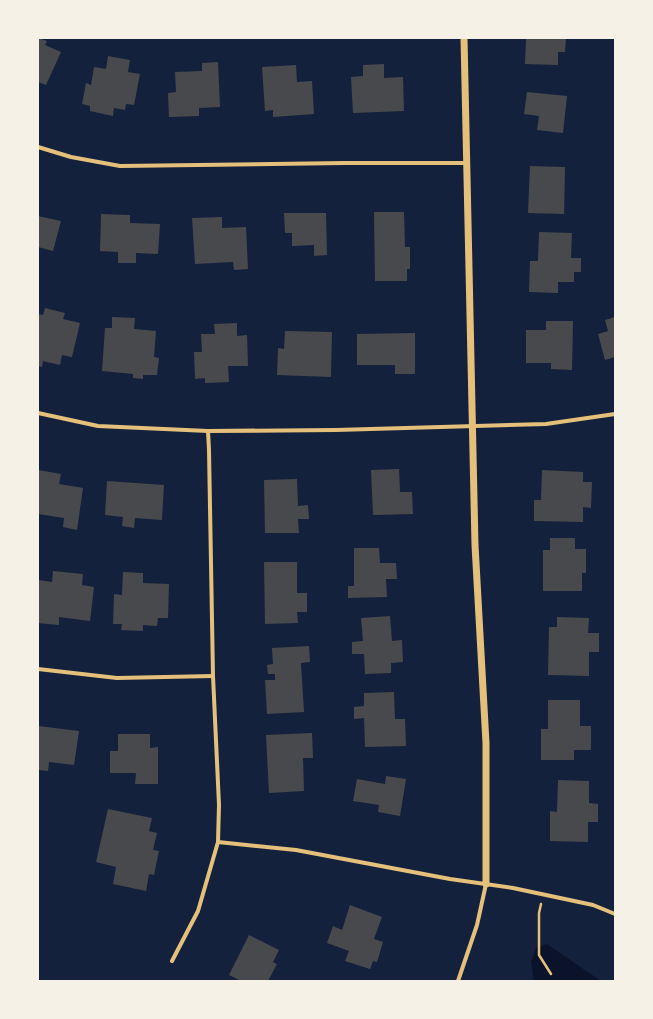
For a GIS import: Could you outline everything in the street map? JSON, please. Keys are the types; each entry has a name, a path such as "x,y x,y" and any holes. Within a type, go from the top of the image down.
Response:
{"street":[{"path":"458,981 477,925 486,884 486,743 475,545 464,38"},
{"path":"38,147 71,157 120,166 466,163"},
{"path":"38,413 98,426 208,430 336,430 546,424 615,414"},
{"path":"172,961 198,911 218,842 219,804 213,676 208,430"},
{"path":"38,669 117,678 213,676"},
{"path":"218,842 296,850 450,879 544,894 593,905 615,914"}],"path":[{"path":"544,894 539,913 539,956 551,974"}],"water":[{"path":"547,944 601,981 534,981 531,962 536,948"}],"building":[{"path":"38,38 47,41 45,45 61,52 46,85 38,82"},
{"path":"526,38 566,38 565,52 558,52 558,65 525,64"},
{"path":"108,56 130,60 128,72 140,74 134,105 126,104 125,110 114,108 113,116 90,111 90,106 82,104 86,83 91,85 94,67 106,69"},
{"path":"218,62 220,107 199,108 199,116 169,117 168,93 176,92 175,72 202,71 202,63"},
{"path":"384,64 384,78 403,77 404,111 353,113 351,77 363,76 363,65"},
{"path":"296,65 297,82 312,81 314,114 273,117 273,110 265,111 262,67"},
{"path":"527,92 567,96 563,133 537,130 539,116 524,114"},
{"path":"530,166 565,167 564,214 528,213"},
{"path":"374,212 404,212 405,247 410,247 410,269 407,269 407,281 375,281"},
{"path":"284,213 326,213 327,255 314,256 314,245 292,246 292,233 285,233"},
{"path":"101,214 130,215 130,223 160,224 158,254 136,253 136,263 118,263 118,252 100,251"},
{"path":"38,216 61,221 53,251 38,247"},
{"path":"222,217 222,228 246,227 248,269 234,270 233,262 195,264 192,218"},
{"path":"539,232 572,233 571,258 581,258 581,272 574,272 574,282 558,282 558,293 529,292 530,261 538,261"},
{"path":"45,308 65,313 63,319 80,323 72,357 62,355 60,365 43,361 42,367 38,366 38,314 43,315"},
{"path":"112,317 135,318 134,329 156,331 154,357 159,358 157,375 143,375 143,379 133,378 133,374 102,371 105,328 112,328"},
{"path":"615,317 615,357 605,360 598,334 608,331 605,320"},
{"path":"546,321 573,321 572,370 551,369 551,363 526,363 526,330 546,330"},
{"path":"237,323 237,336 247,335 248,366 228,366 229,382 205,383 205,378 195,379 194,352 202,352 201,334 215,334 214,324"},
{"path":"285,331 332,332 331,377 277,375 278,348 284,349"},
{"path":"415,333 415,374 395,374 395,365 357,365 357,334"},
{"path":"399,469 400,492 412,492 413,514 373,515 371,470"},
{"path":"38,470 61,474 59,484 83,488 77,530 63,527 64,518 38,514"},
{"path":"542,470 583,472 583,482 592,482 591,508 583,507 583,522 534,521 534,500 541,500"},
{"path":"297,479 298,506 308,505 309,519 298,519 299,533 265,533 264,480"},
{"path":"107,481 164,485 162,520 135,518 134,528 122,526 123,517 105,515"},
{"path":"550,538 575,538 575,549 586,549 586,573 582,573 582,591 543,591 543,550 550,550"},
{"path":"354,548 379,548 380,563 396,563 397,579 386,579 387,597 348,598 348,586 354,586"},
{"path":"264,562 297,562 297,593 307,593 307,612 297,612 298,623 265,624"},
{"path":"53,571 83,574 82,585 94,587 90,621 59,617 59,625 38,623 38,580 52,582"},
{"path":"123,572 143,573 143,583 169,584 168,618 158,618 157,626 143,625 143,631 121,630 122,624 113,624 114,594 122,595"},
{"path":"390,616 392,641 402,640 403,662 391,663 391,673 365,674 364,654 352,654 352,642 363,641 361,618"},
{"path":"557,617 589,618 588,633 599,633 599,652 589,652 589,676 548,675 549,627 557,627"},
{"path":"309,646 310,662 301,663 304,712 267,714 265,680 275,680 275,674 268,674 267,665 273,664 272,648"},
{"path":"394,692 395,719 405,719 406,746 365,747 364,718 354,719 354,707 364,706 364,693"},
{"path":"548,700 580,700 580,726 591,726 591,750 574,750 574,760 541,760 541,729 548,729"},
{"path":"38,726 79,731 74,765 49,762 48,771 38,770"},
{"path":"312,733 313,758 303,758 304,791 269,793 266,735"},
{"path":"118,734 150,734 150,748 158,747 158,784 135,784 136,773 110,773 110,751 118,751"},
{"path":"386,776 406,779 400,816 378,812 379,805 353,801 357,779 385,784"},
{"path":"558,780 589,781 589,803 598,804 598,822 588,822 588,842 550,841 550,811 557,812"},
{"path":"108,809 152,818 149,831 157,833 153,850 159,851 154,875 149,874 146,891 113,884 116,867 96,862"},
{"path":"350,905 382,917 374,939 383,942 377,962 373,961 370,969 345,961 349,951 327,943 333,926 342,930"},
{"path":"249,935 279,950 273,962 277,964 268,981 241,981 229,975"}]}
